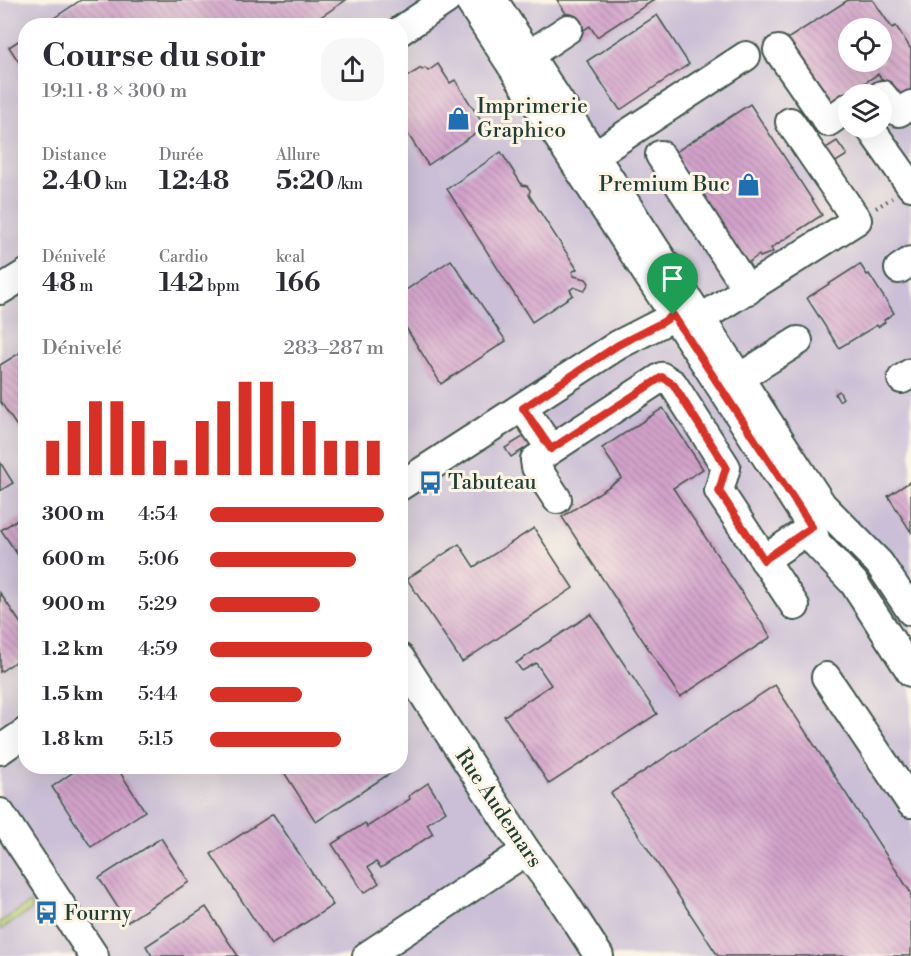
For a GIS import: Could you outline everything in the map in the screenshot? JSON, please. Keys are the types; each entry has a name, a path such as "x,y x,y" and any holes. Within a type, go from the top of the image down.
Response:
{"street":[{"path":"408,26 446,0"},
{"path":"469,0 688,313 739,378 822,505 879,563 911,611"},
{"path":"494,0 595,155 812,527 816,543 854,584 911,672"},
{"path":"529,55 568,29"},
{"path":"778,50 828,122 838,115"},
{"path":"595,155 746,56"},
{"path":"892,108 899,112 911,105"},
{"path":"408,481 618,345 663,322 748,290 856,220 790,122"},
{"path":"879,138 907,170"},
{"path":"660,155 748,290"},
{"path":"0,290 18,279"},
{"path":"739,378 798,341"},
{"path":"557,499 536,467 535,460 662,377 673,384 726,467 719,491 795,606"},
{"path":"523,408 551,449"},
{"path":"764,560 812,527 823,530 865,571 911,642"},
{"name":"Rue Audemars","path":"408,670 526,851 562,899 599,956"},
{"path":"826,677 911,803"},
{"path":"0,750 18,738"},
{"path":"0,813 94,956"},
{"path":"367,956 526,851"}],"shaded area":[{"path":"0,0 911,0 911,956 0,956"}],"green space":[{"path":"30,903 33,909 0,930 0,922"}],"building":[{"path":"81,0 346,0 319,18 54,18"},
{"path":"557,0 654,0 597,37 590,26 579,33"},
{"path":"848,0 873,0 885,18 838,18 838,72 892,72 892,28 896,26 911,49 911,97 899,105 892,95 892,84 885,84 878,74 863,84 838,84 838,100 828,107 784,41"},
{"path":"657,15 689,64 620,110 587,61"},
{"path":"18,41 18,61 9,47"},
{"path":"438,64 450,83 455,80 485,127 428,165 408,134 408,76 421,68 428,71"},
{"name":"Premium Buc","path":"750,104 822,215 771,248 773,252 760,257 759,255 746,264 674,153"},
{"path":"837,141 847,155 831,165 821,151"},
{"path":"501,152 522,185 527,186 530,190 529,195 577,269 572,272 574,276 586,279 589,283 584,291 574,287 570,290 573,295 532,322 447,189"},
{"path":"451,260 506,341 441,384 408,331 408,289"},
{"path":"860,264 894,313 878,327 877,325 839,348 807,298"},
{"path":"18,354 18,428 0,401 0,365"},
{"path":"839,391 843,398 839,401 835,394"},
{"path":"663,408 703,469 673,488 771,637 680,697 562,517 622,478 602,448"},
{"path":"526,435 532,444 511,457 505,448"},
{"path":"0,462 13,483 0,491"},
{"path":"911,481 911,532 888,496"},
{"path":"18,519 18,555 1,530"},
{"path":"534,528 573,588 462,662 408,578 459,544 474,567"},
{"path":"0,593 18,619 18,660 0,672"},
{"path":"591,614 657,714 549,784 504,716 551,685 536,663 522,671 516,663"},
{"path":"775,685 911,893 911,956 718,956 611,793"},
{"path":"71,774 121,774 145,811 91,847 52,787"},
{"path":"285,774 389,774 316,822"},
{"path":"428,783 446,811 427,824 433,834 381,868 376,862 368,867 379,883 364,893 332,844 365,823 367,827 410,799 409,796"},
{"path":"273,814 333,905 271,945 211,854"},
{"path":"161,838 189,882 127,922 99,878"},
{"path":"206,907 238,956 152,956 146,946"}],"place":[{"name":"Imprimerie Graphico","path":"459,118"},
{"name":"Premium Buc","path":"748,184"},
{"name":"Tabuteau","path":"430,482"},
{"name":"Fourny","path":"46,913"}],"route":[{"path":"673,315 812,527 764,560 719,491 726,467 673,384 662,377 551,449 523,408 618,345 673,315"}]}
